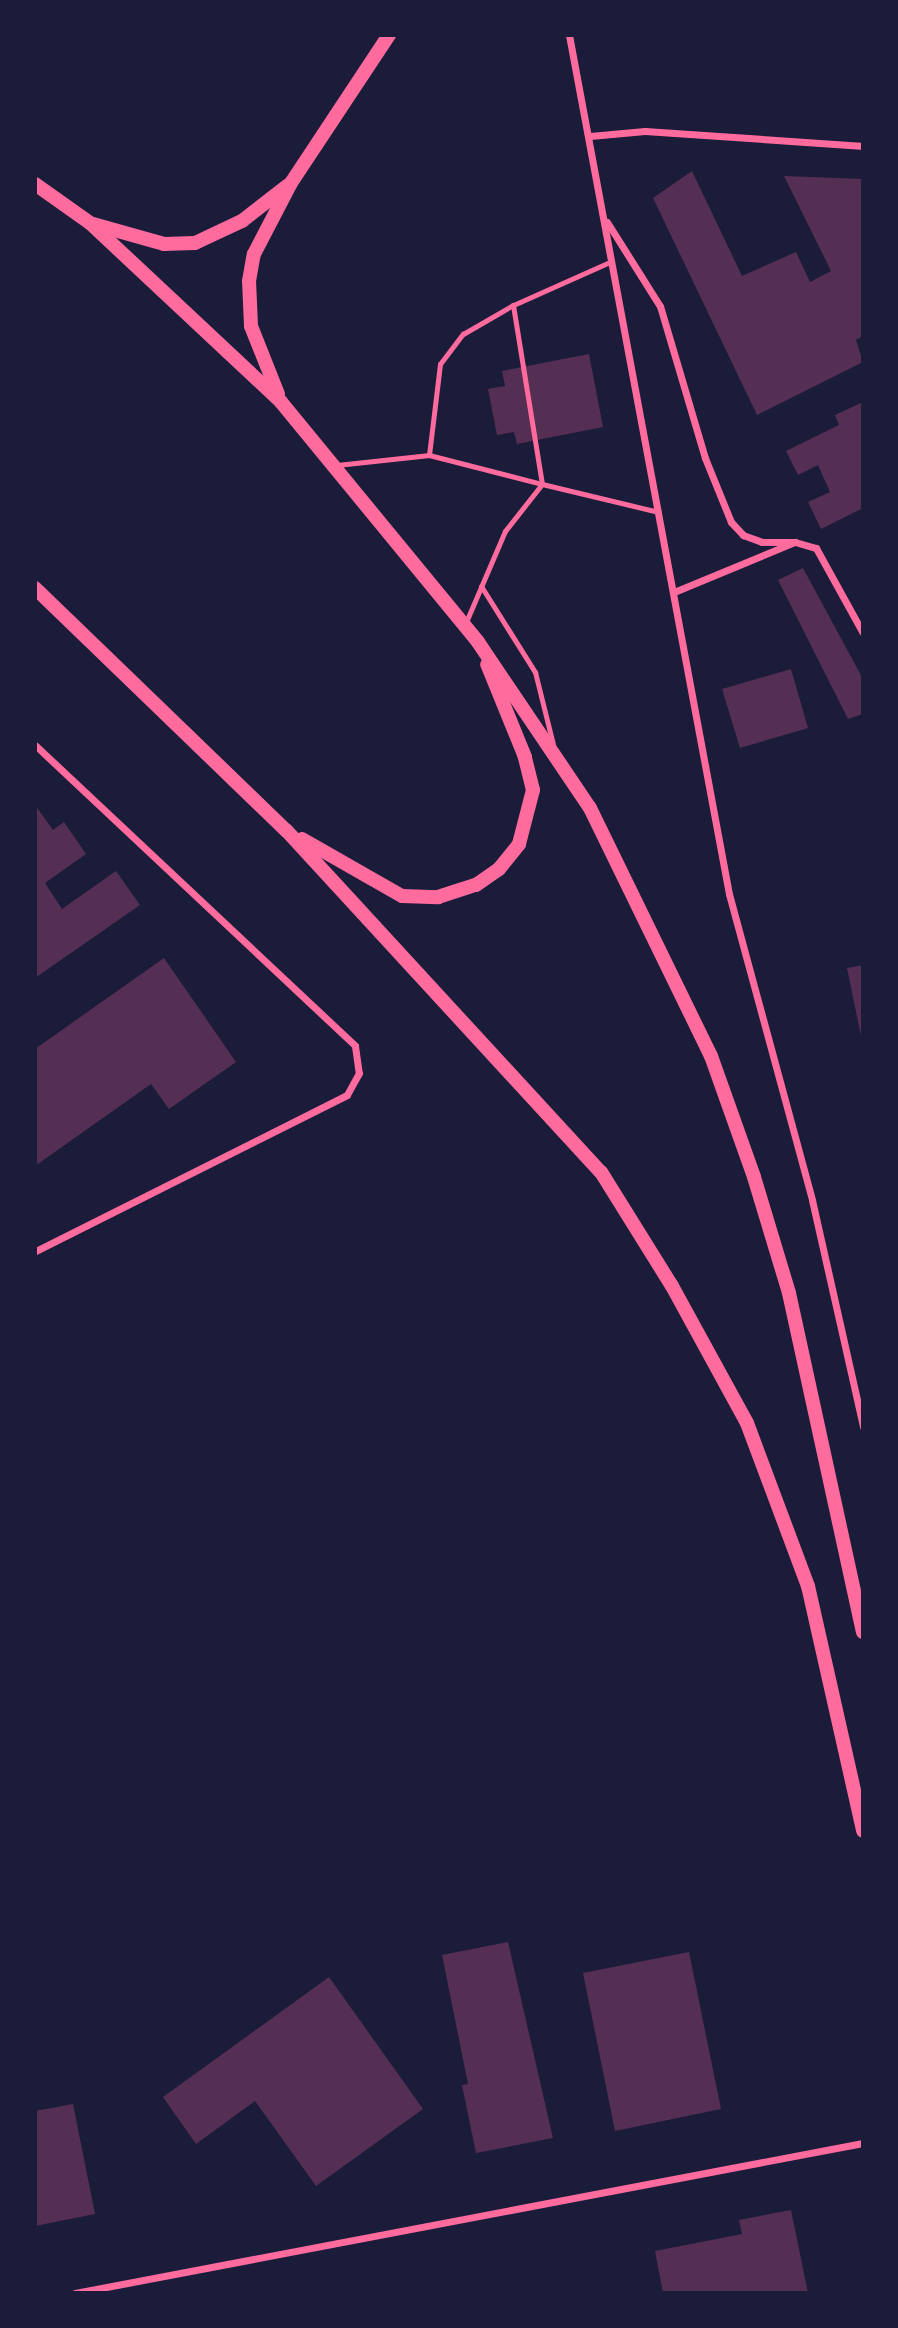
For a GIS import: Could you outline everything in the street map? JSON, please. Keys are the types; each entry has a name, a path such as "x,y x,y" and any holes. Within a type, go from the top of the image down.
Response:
{"main road":[{"path":"281,402 251,326 248,281 254,254 291,183 389,35"},
{"path":"90,223 164,244 195,243 242,221 291,183"},
{"path":"35,184 90,223 281,402 478,642 555,751 590,808 663,949 711,1056 754,1177 789,1293 863,1632"},
{"path":"35,588 286,830 394,942 601,1172 672,1286 747,1423 808,1586 863,1831"},
{"path":"286,830 402,896 438,897 475,885 499,869 519,844 529,820 533,790 525,757 478,642"}],"street":[{"path":"568,37 590,136 729,894 812,1200 863,1427"},
{"path":"590,136 645,131 863,146"},
{"path":"605,218 660,306 705,458 731,522 743,535 762,542 795,542 816,548 863,633"},
{"path":"674,592 795,542"},
{"path":"35,745 355,1046 359,1073 347,1095 35,1251"},
{"path":"75,2293 863,2143"}],"lane":[{"path":"429,455 440,364 463,334 513,305 612,261"},
{"path":"464,626 505,531 542,484 513,305"},
{"path":"334,465 429,455 659,512"},
{"path":"481,586 535,672 555,751"}],"building":[{"path":"692,171 742,276 796,252 810,282 831,271 784,176 863,179 863,336 856,340 863,362 757,415 653,198"},
{"path":"589,354 603,427 517,444 514,432 497,435 488,389 505,386 502,371"},
{"path":"863,402 863,508 821,529 808,502 830,492 818,465 798,475 786,451 839,425 835,415"},
{"path":"803,568 863,679 863,714 848,719 778,580"},
{"path":"791,669 808,728 740,748 722,689"},
{"path":"35,805 53,830 64,822 86,854 45,883 62,909 116,871 140,905 35,978"},
{"path":"164,958 236,1062 169,1109 151,1084 35,1166 35,1049"},
{"path":"863,965 863,1041 862,1041 847,968"},
{"path":"508,1942 553,2138 476,2153 462,2085 468,2084 442,1955"},
{"path":"689,1952 721,2109 615,2131 583,1973"},
{"path":"329,1977 423,2109 316,2186 255,2101 196,2144 163,2097"},
{"path":"73,2104 95,2214 35,2226 35,2111"},
{"path":"791,2210 808,2293 663,2293 655,2251 742,2234 739,2220"}]}
